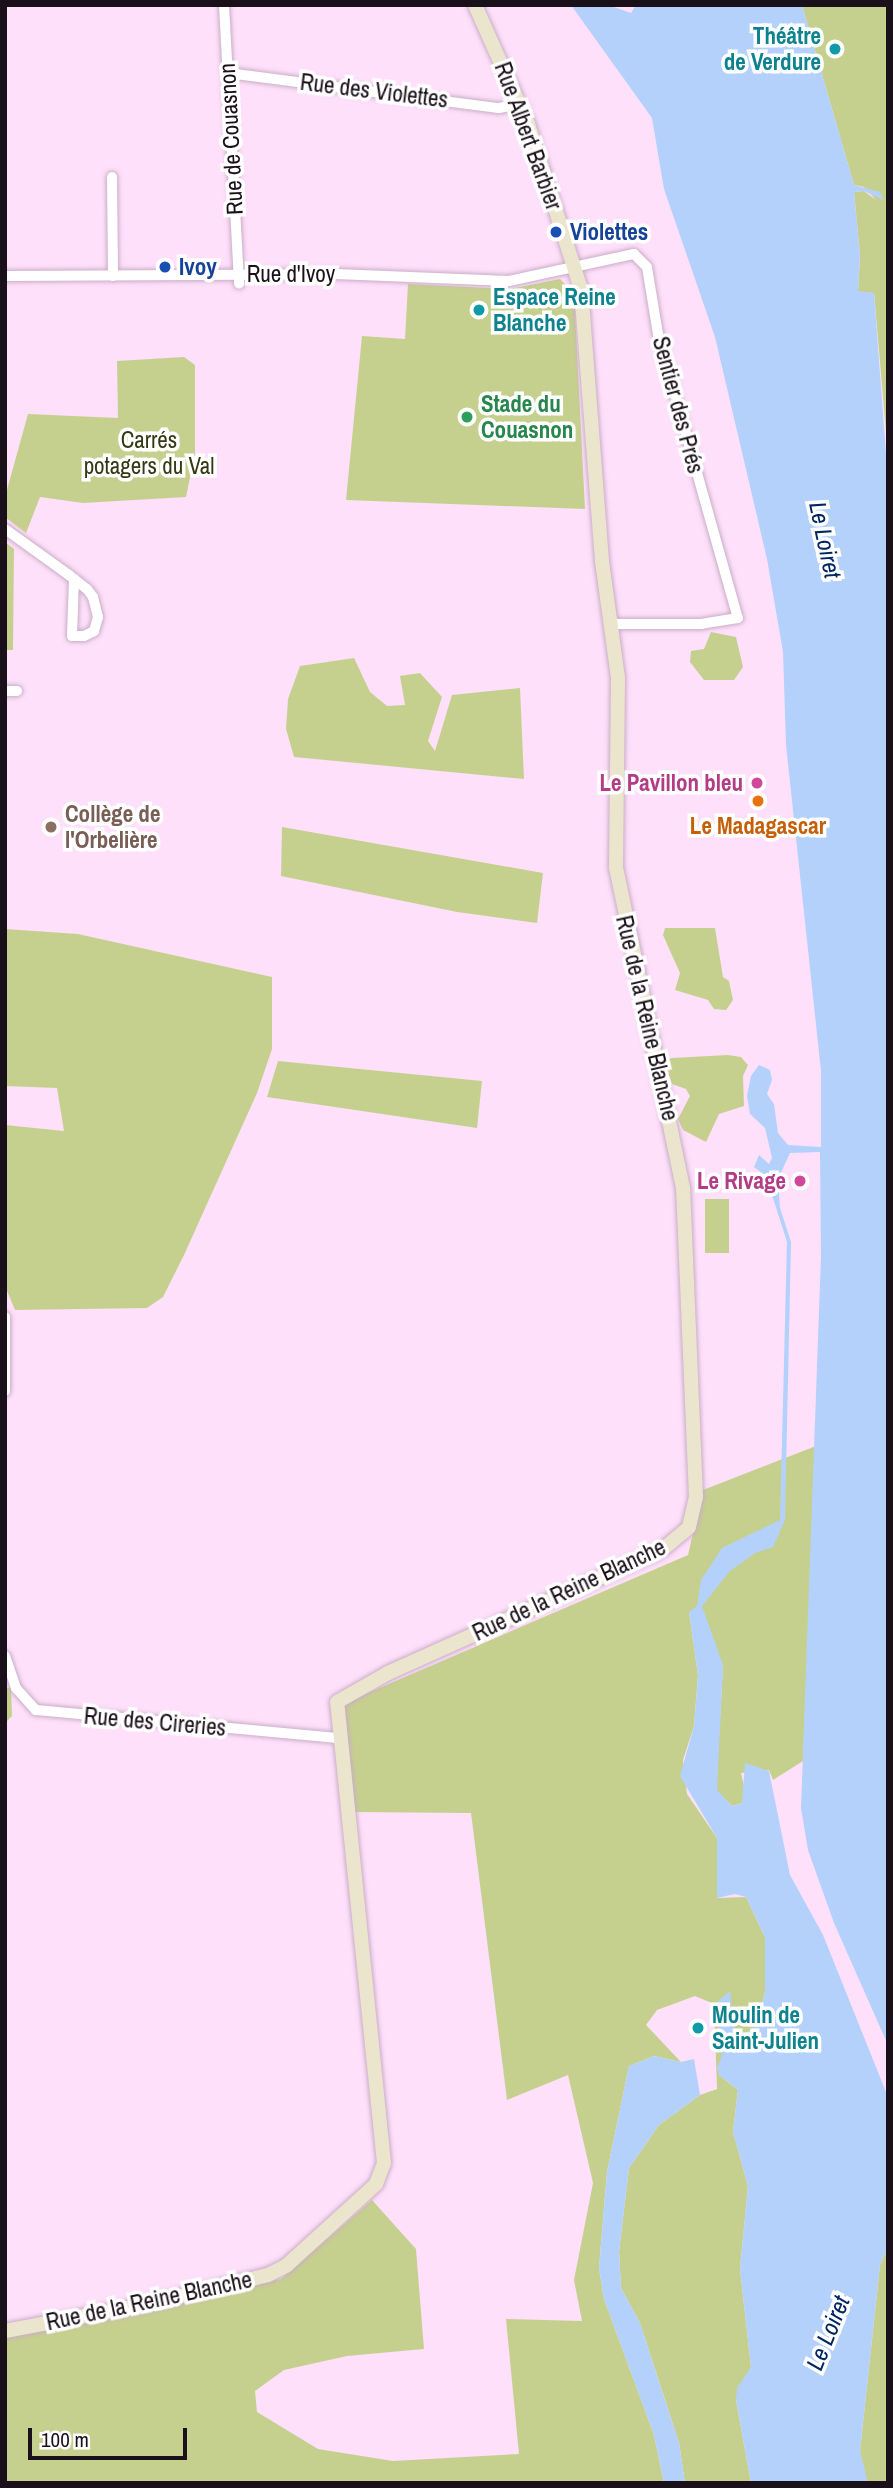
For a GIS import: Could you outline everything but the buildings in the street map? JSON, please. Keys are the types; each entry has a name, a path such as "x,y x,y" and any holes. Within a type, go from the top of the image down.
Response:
{"street":[{"name":"Rue de Couasnon","path":"224,5 238,279"},
{"name":"Rue Albert Barbier","path":"475,5 520,104 575,268"},
{"name":"Rue des Violettes","path":"228,73 499,108 520,104"},
{"path":"112,177 113,276"},
{"name":"Sentier des Prés","path":"575,268 601,258 634,254 647,267 658,334 738,618 702,624 610,624"},
{"name":"Rue d'Ivoy","path":"5,276 509,281 575,268"},
{"name":"Rue de la Reine Blanche","path":"5,2331 149,2304 268,2275 286,2266 376,2184 384,2163 379,2094 336,1709 343,1697 662,1550 689,1527 696,1497 682,1188 616,868 618,678 610,624 581,289 575,268"},
{"path":"5,528 74,579 96,602 94,631 84,636 72,636 74,579"},
{"path":"5,691 17,691"},
{"path":"5,1317 5,1391"},
{"name":"Rue des Cireries","path":"5,1656 16,1688 36,1710 338,1738"}],"green space":[{"path":"802,5 888,5 888,455 874,293 858,292 860,255 854,192 864,191 876,200 864,187 854,185"},
{"name":"Stade du Couasnon","path":"560,279 574,293 585,509 346,500 362,336 405,339 408,284 510,289"},
{"name":"Carrés potagers du Val","path":"184,357 195,365 195,453 186,497 83,503 40,497 26,533 5,517 5,497 28,414 118,418 117,361"},
{"path":"5,542 14,549 13,650 5,650"},
{"path":"711,632 736,637 743,667 734,680 704,680 690,662 691,651 704,649"},
{"path":"354,658 370,692 387,706 405,705 400,676 420,673 442,697 428,741 435,751 452,695 520,688 524,779 294,757 286,729 288,699 300,666"},
{"path":"282,827 543,873 537,923 457,912 281,876"},
{"path":"665,928 715,928 723,977 729,981 733,1000 726,1010 714,1009 708,1000 675,990 680,973 663,935"},
{"path":"5,929 78,934 272,977 272,1049 257,1093 163,1297 147,1308 15,1310 5,1286 5,1125 64,1131 57,1088 5,1086"},
{"path":"728,1055 741,1057 748,1065 743,1076 744,1106 719,1114 706,1142 683,1130 678,1119 690,1096 686,1089 672,1084 664,1063 671,1058"},
{"path":"278,1061 482,1081 477,1128 267,1097"},
{"path":"705,1199 729,1199 729,1253 705,1253"},
{"path":"816,1446 803,1761 773,1780 769,1770 741,1773 746,1794 742,1803 732,1806 716,1790 723,1665 689,1612 698,1675 694,1726 683,1760 687,1794 717,1838 717,1898 746,1897 765,1937 765,1992 755,2027 743,2035 734,2031 716,2003 722,2055 719,2075 738,2090 733,2132 748,2186 740,2269 751,2367 736,2400 751,2483 685,2483 679,2443 640,2323 621,2288 619,2252 629,2168 659,2125 700,2095 717,2089 714,2004 695,1996 657,2010 646,2025 681,2062 654,2056 629,2066 607,2172 599,2268 604,2299 654,2435 664,2483 5,2483 5,2331 281,2279 372,2200 416,2249 424,2349 347,2356 284,2370 255,2391 257,2412 318,2449 393,2461 519,2454 506,2319 582,2321 574,2280 593,2183 568,2075 507,2100 471,1813 353,1812 340,1705 688,1555 703,1490"},
{"path":"5,1688 11,1688 12,1716 5,1723"},
{"path":"888,2247 888,2483 863,2483 860,2451 880,2265"}],"water":[{"name":"Le Loiret","path":"571,5 608,5 631,13 636,5 802,5 854,185 880,192 883,200 864,191 854,192 860,255 858,291 874,293 888,481 888,2045 834,1923 808,1850 801,1808 821,1256 820,1152 790,1153 778,1179 780,1208 791,1242 785,1520 773,1547 755,1553 730,1571 702,1606 723,1665 717,1790 732,1806 742,1803 745,1763 769,1771 790,1875 823,1935 888,2097 888,2247 880,2265 860,2451 868,2483 751,2483 736,2400 737,2388 751,2367 740,2269 748,2186 733,2132 738,2090 719,2075 717,2068 722,2055 716,2003 730,1991 734,2031 743,2035 755,2027 765,1992 765,1937 746,1897 735,1894 717,1898 717,1838 680,1776 694,1726 698,1675 689,1612 697,1606 701,1580 722,1548 780,1520 787,1242 766,1176 754,1167 759,1155 769,1164 772,1158 765,1128 750,1114 747,1096 751,1076 759,1065 770,1070 772,1080 767,1094 774,1104 778,1133 788,1145 821,1147 821,1071 786,745 783,652 767,559 715,337 664,189 652,118"},
{"path":"654,2056 681,2062 694,2059 700,2095 659,2125 629,2168 619,2252 621,2288 640,2323 679,2443 685,2483 664,2483 654,2435 604,2299 599,2268 607,2172 629,2066"}],"place":[{"name":"Théâtre de Verdure","path":"835,49"},
{"name":"Violettes","path":"556,232"},
{"name":"Ivoy","path":"165,267"},
{"name":"Espace Reine Blanche","path":"479,310"},
{"name":"Stade du Couasnon","path":"467,417"},
{"name":"Le Pavillon bleu","path":"757,783"},
{"name":"Le Madagascar","path":"758,801"},
{"name":"Collège de l'Orbelière","path":"51,827"},
{"name":"Le Rivage","path":"800,1181"},
{"name":"Moulin de Saint-Julien","path":"698,2028"}]}
